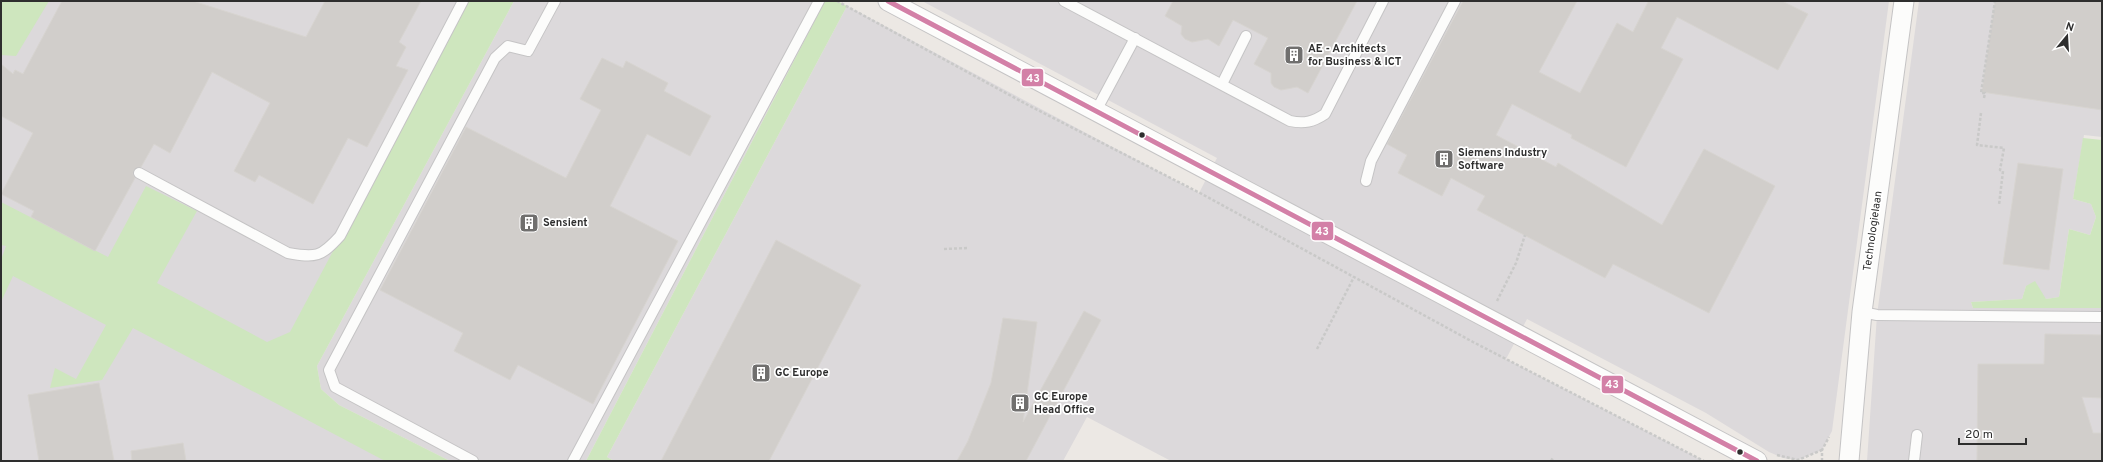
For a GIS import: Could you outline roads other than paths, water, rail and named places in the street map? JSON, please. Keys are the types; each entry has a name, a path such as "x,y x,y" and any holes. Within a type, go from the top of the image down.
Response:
{"street":[{"path":"888,1 1757,461"},
{"name":"Technologielaan","path":"1848,461 1862,312 1904,1"}],"lane":[{"path":"139,173 288,253 307,256 326,251 340,236 463,1"},
{"path":"473,461 335,387 329,370 494,58 508,46 528,51 555,1"},
{"path":"573,461 819,1"},
{"path":"1064,1 1290,120 1303,124 1316,120 1325,114 1383,1"},
{"path":"1366,181 1371,162 1456,1"},
{"path":"1222,84 1246,36"},
{"path":"1096,111 1135,38"},
{"path":"1862,312 1877,315 2102,316"},
{"path":"1914,461 1917,435"}],"place":[{"name":"AE - Architects for Business & ICT","path":"1294,55"},
{"name":"Siemens Industry Software","path":"1444,159"},
{"name":"Sensient","path":"529,223"},
{"name":"GC Europe","path":"761,373"},
{"name":"GC Europe Head Office","path":"1020,403"}]}
